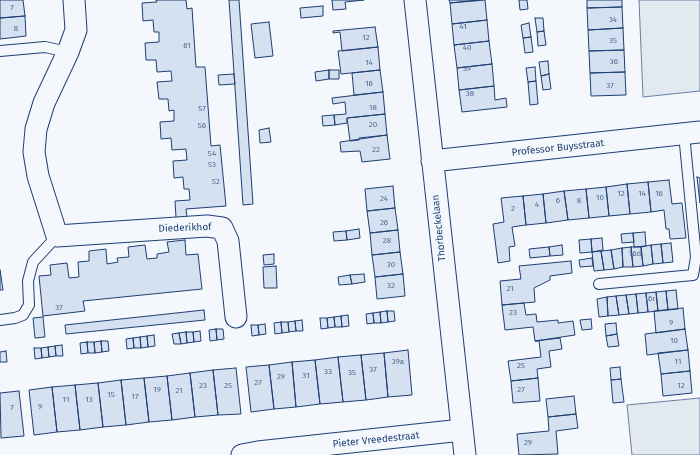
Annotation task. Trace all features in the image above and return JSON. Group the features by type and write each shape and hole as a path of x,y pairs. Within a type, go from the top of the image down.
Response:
{"street":[{"path":"57,236 38,176 34,152 36,129 44,103 68,52 76,30 74,0"},
{"name":"Thorbeckelaan","path":"414,0 465,455"},
{"name":"Professor Buysstraat","path":"432,161 692,133"},
{"name":"Diederikhof","path":"57,236 207,226 222,228 228,241 236,317"},
{"name":"Pieter Vreedestraat","path":"253,454 462,430"}],"lane":[{"path":"0,51 45,47 68,52"},
{"name":"Professor Buysstraat","path":"599,284 693,275 696,257 692,133"},
{"path":"0,320 15,318 23,315 29,305 28,281 33,262 57,236"}],"shaded area":[{"path":"639,0 700,0 700,91 643,97"},
{"path":"700,398 700,455 632,455 627,405"}],"building":[{"path":"0,0 23,0 25,16 0,18"},
{"path":"156,0 186,0 187,9 192,8 196,67 205,67 211,146 220,145 226,206 186,209 187,217 176,218 175,201 190,200 189,189 184,189 183,177 174,178 173,161 187,160 186,149 172,150 171,138 161,139 160,122 174,121 174,110 169,111 168,99 159,99 157,82 172,81 171,71 157,72 156,60 146,60 145,43 159,42 159,32 154,32 153,20 143,21 142,3 157,2"},
{"path":"229,0 239,0 253,204 243,205"},
{"path":"332,0 364,0 345,2 346,9 333,10"},
{"path":"449,0 479,0 450,3"},
{"path":"485,0 487,20 452,24 450,3"},
{"path":"519,0 527,0 528,9 520,10"},
{"path":"587,0 622,0 622,7 587,8"},
{"path":"323,6 323,16 301,18 300,8"},
{"path":"622,7 623,28 588,30 587,8"},
{"path":"25,16 26,36 0,39 0,18"},
{"path":"535,18 543,18 544,31 537,32"},
{"path":"487,20 489,41 454,45 452,24"},
{"path":"269,22 273,56 255,58 251,24"},
{"path":"529,23 531,37 523,38 521,25"},
{"path":"375,27 378,47 342,51 340,32 333,33 333,31"},
{"path":"623,28 624,50 589,51 588,30"},
{"path":"544,31 546,45 538,46 537,32"},
{"path":"531,37 533,52 525,53 523,38"},
{"path":"489,41 492,64 457,68 454,45"},
{"path":"378,47 380,70 341,74 338,51"},
{"path":"624,50 625,72 590,73 589,51"},
{"path":"548,61 549,74 541,76 539,62"},
{"path":"492,64 494,86 459,90 457,68"},
{"path":"535,67 536,81 528,82 526,68"},
{"path":"329,70 339,70 339,79 329,79"},
{"path":"329,70 329,79 316,81 315,72"},
{"path":"380,70 383,92 354,95 352,73"},
{"path":"625,72 626,95 591,96 590,73"},
{"path":"234,74 235,84 219,85 218,75"},
{"path":"549,74 551,89 543,90 541,76"},
{"path":"536,81 538,104 530,105 528,82"},
{"path":"494,86 495,100 506,98 507,107 462,112 459,90"},
{"path":"383,92 385,114 347,118 347,123 335,125 334,115 346,114 345,102 333,104 332,98"},
{"path":"385,114 387,135 359,138 359,140 350,141 347,118"},
{"path":"334,115 335,125 323,126 322,116"},
{"path":"269,128 271,142 260,143 259,130"},
{"path":"387,135 390,159 362,162 360,151 341,152 340,142"},
{"path":"697,177 700,178 700,203"},
{"path":"669,180 672,204 682,203 686,238 670,239 669,229 666,229 664,210 651,212 648,182"},
{"path":"648,182 651,212 630,214 627,184"},
{"path":"627,184 630,214 609,216 606,187"},
{"path":"393,186 395,208 367,211 365,189"},
{"path":"606,187 609,216 589,218 586,189"},
{"path":"586,189 589,218 568,220 564,191"},
{"path":"564,191 568,220 546,223 543,194"},
{"path":"543,194 546,223 526,225 523,196"},
{"path":"523,196 526,225 512,227 515,246 509,247 510,261 498,263 493,224 504,222 501,198"},
{"path":"395,208 398,230 370,233 367,211"},
{"path":"359,229 360,238 347,240 346,231"},
{"path":"398,230 400,252 372,255 370,233"},
{"path":"346,231 347,240 334,241 333,232"},
{"path":"645,232 646,246 634,247 633,233"},
{"path":"633,233 634,242 622,243 621,234"},
{"path":"602,238 603,250 592,252 591,239"},
{"path":"591,239 592,252 580,253 579,240"},
{"path":"185,240 186,255 198,254 202,289 83,301 85,311 43,316 39,276 51,275 50,265 67,263 69,278 79,277 78,262 89,261 89,251 106,249 107,264 118,262 117,258 129,257 128,247 145,245 147,259 157,258 157,254 169,252 167,242"},
{"path":"671,243 673,262 663,263 661,244"},
{"path":"661,244 663,263 653,264 651,245"},
{"path":"562,245 563,255 550,256 549,247"},
{"path":"651,245 653,264 643,266 641,247"},
{"path":"549,247 550,256 530,258 529,249"},
{"path":"631,247 633,267 623,267 622,248"},
{"path":"631,247 641,247 643,266 633,267"},
{"path":"622,248 623,267 614,269 611,250"},
{"path":"611,250 614,269 604,270 601,251"},
{"path":"601,251 604,270 594,271 592,252"},
{"path":"400,252 403,274 375,277 372,255"},
{"path":"274,254 274,264 264,265 263,255"},
{"path":"592,258 593,266 580,267 579,260"},
{"path":"571,261 572,273 550,276 550,280 534,288 535,302 502,305 500,281 521,279 519,266"},
{"path":"276,266 277,288 264,288 263,267"},
{"path":"0,270 3,290 0,290"},
{"path":"364,274 365,282 352,284 350,275"},
{"path":"403,274 405,296 377,299 375,277"},
{"path":"350,275 352,284 339,285 338,277"},
{"path":"676,290 678,309 668,310 666,291"},
{"path":"666,291 668,310 658,311 656,292"},
{"path":"656,292 658,311 648,312 646,293"},
{"path":"646,293 648,312 638,313 636,294"},
{"path":"636,294 638,313 629,314 626,295"},
{"path":"626,295 629,314 619,315 616,296"},
{"path":"616,296 619,315 608,316 607,297"},
{"path":"607,297 608,316 599,317 597,299"},
{"path":"524,303 526,315 536,314 537,322 558,320 558,323 573,321 575,335 535,341 533,327 505,330 502,305"},
{"path":"683,308 685,329 656,333 654,311"},
{"path":"204,310 205,320 66,334 65,325"},
{"path":"387,311 394,311 395,321 388,322"},
{"path":"387,311 388,322 381,323 380,312"},
{"path":"380,312 381,323 374,323 373,313"},
{"path":"373,313 374,323 367,324 366,314"},
{"path":"348,315 349,326 342,327 341,316"},
{"path":"341,316 342,327 335,327 334,317"},
{"path":"43,317 45,337 35,338 33,318"},
{"path":"334,317 335,327 328,328 327,318"},
{"path":"320,318 327,318 328,328 321,329"},
{"path":"591,319 592,329 582,330 580,320"},
{"path":"302,320 303,331 296,331 295,321"},
{"path":"295,321 296,331 289,332 288,322"},
{"path":"281,322 282,333 275,334 274,323"},
{"path":"281,322 288,322 289,332 282,333"},
{"path":"616,323 617,334 606,336 605,324"},
{"path":"265,324 266,334 259,335 258,325"},
{"path":"251,325 258,325 259,335 252,336"},
{"path":"216,329 223,329 224,339 217,340"},
{"path":"216,329 217,340 210,341 209,330"},
{"path":"685,329 688,350 647,355 645,334"},
{"path":"200,331 201,341 194,342 193,332"},
{"path":"186,332 187,343 181,344 179,333"},
{"path":"186,332 193,332 194,342 187,343"},
{"path":"179,333 181,344 174,344 172,334"},
{"path":"617,334 619,346 608,347 606,336"},
{"path":"154,335 155,346 148,347 147,336"},
{"path":"147,336 148,347 141,348 140,337"},
{"path":"140,337 141,348 134,348 133,338"},
{"path":"133,338 134,348 127,349 126,339"},
{"path":"560,338 562,349 549,351 551,367 537,369 538,378 511,381 508,361 541,357 539,341 535,341"},
{"path":"101,341 102,352 95,353 94,342"},
{"path":"101,341 108,341 109,351 102,352"},
{"path":"87,342 88,353 81,354 80,343"},
{"path":"87,342 94,342 95,353 88,353"},
{"path":"62,345 63,356 56,356 55,346"},
{"path":"55,346 56,356 49,357 48,347"},
{"path":"48,347 49,357 42,358 41,348"},
{"path":"34,348 41,348 42,358 35,359"},
{"path":"408,350 412,395 388,397 384,353"},
{"path":"688,350 690,371 661,374 658,353"},
{"path":"6,351 7,362 0,362 0,352"},
{"path":"384,353 388,397 366,400 361,355"},
{"path":"361,355 366,400 343,402 338,357"},
{"path":"338,357 343,402 320,404 315,360"},
{"path":"315,360 320,404 296,407 292,362"},
{"path":"292,362 296,407 274,409 269,365"},
{"path":"269,365 274,409 251,412 246,367"},
{"path":"620,367 621,379 611,380 610,368"},
{"path":"236,368 241,414 218,415 213,370"},
{"path":"213,370 218,415 195,417 190,373"},
{"path":"690,371 692,393 663,396 661,374"},
{"path":"190,373 195,417 172,420 167,376"},
{"path":"167,376 172,420 149,422 144,378"},
{"path":"144,378 149,422 126,425 121,380"},
{"path":"538,378 540,401 513,403 511,381"},
{"path":"621,379 624,402 613,403 611,380"},
{"path":"121,380 126,425 103,427 98,383"},
{"path":"98,383 103,427 80,430 75,385"},
{"path":"75,385 80,430 57,432 52,387"},
{"path":"52,387 57,432 34,435 29,390"},
{"path":"19,391 24,436 1,438 0,393"},
{"path":"574,396 576,414 548,417 546,399"},
{"path":"576,414 578,428 556,431 558,454 519,455 517,434 549,431 548,417"}]}
